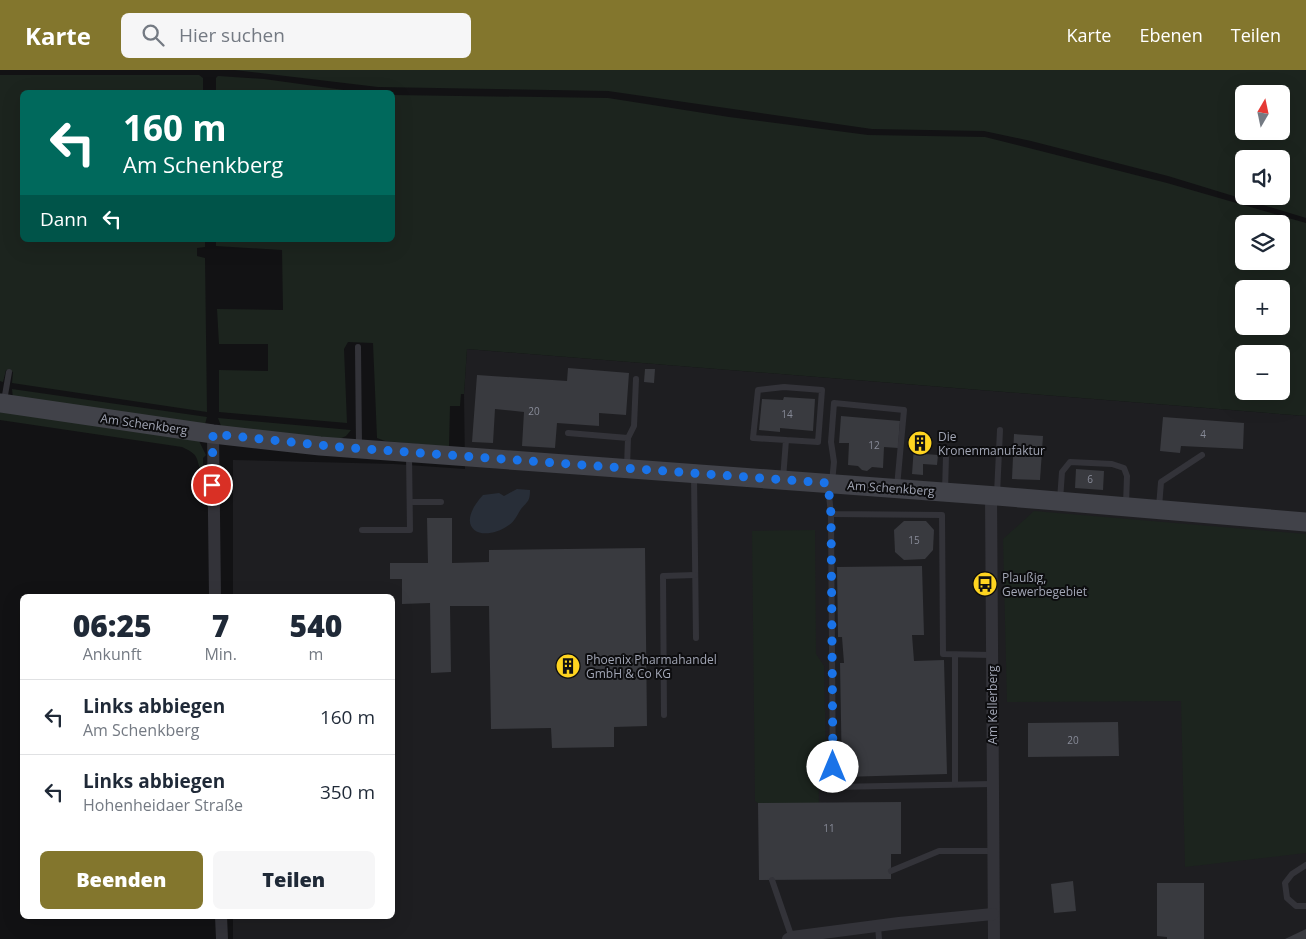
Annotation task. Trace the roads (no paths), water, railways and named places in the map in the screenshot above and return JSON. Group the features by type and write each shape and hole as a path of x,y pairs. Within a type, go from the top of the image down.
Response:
{"main road":[{"name":"Am Schenkberg","path":"2,403 213,434 359,449 994,495 1306,522"}],"street":[{"path":"213,434 215,594"},
{"name":"Am Kellerberg","path":"994,495 992,655 994,939"},
{"path":"791,938 878,926 993,914"},
{"path":"221,919 222,939"}],"lane":[{"path":"358,348 359,449"},
{"path":"2,403 9,372"},
{"path":"627,469 628,438 634,426 636,379"},
{"path":"784,387 822,390 818,442 786,440 753,438 758,390 784,387"},
{"path":"897,488 904,410 834,403 831,442 834,462 830,483 833,787 992,784"},
{"path":"994,495 1000,430"},
{"path":"568,433 628,438"},
{"path":"783,480 786,440"},
{"path":"362,530 410,530 409,452"},
{"path":"1158,508 1161,482 1202,455"},
{"path":"945,492 946,456"},
{"path":"1060,501 1062,472 1070,462 1112,464 1124,468 1127,476 1126,506"},
{"path":"694,473 696,638"},
{"path":"410,502 441,502"},
{"path":"831,514 942,515 943,654 992,655"},
{"path":"664,715 663,576 696,575"},
{"path":"955,655 955,784"},
{"path":"891,871 939,851 993,851"},
{"path":"1306,865 1284,882 1287,898 1296,906 1306,906"},
{"path":"772,880 791,938"},
{"path":"878,926 879,939"}],"place":[{"name":"Die Kronenmanufaktur","path":"920,443"},
{"name":"Plaußig, Gewerbegebiet","path":"985,584"},
{"name":"Phoenix Pharmahandel GmbH & Co KG","path":"568,666"}]}
